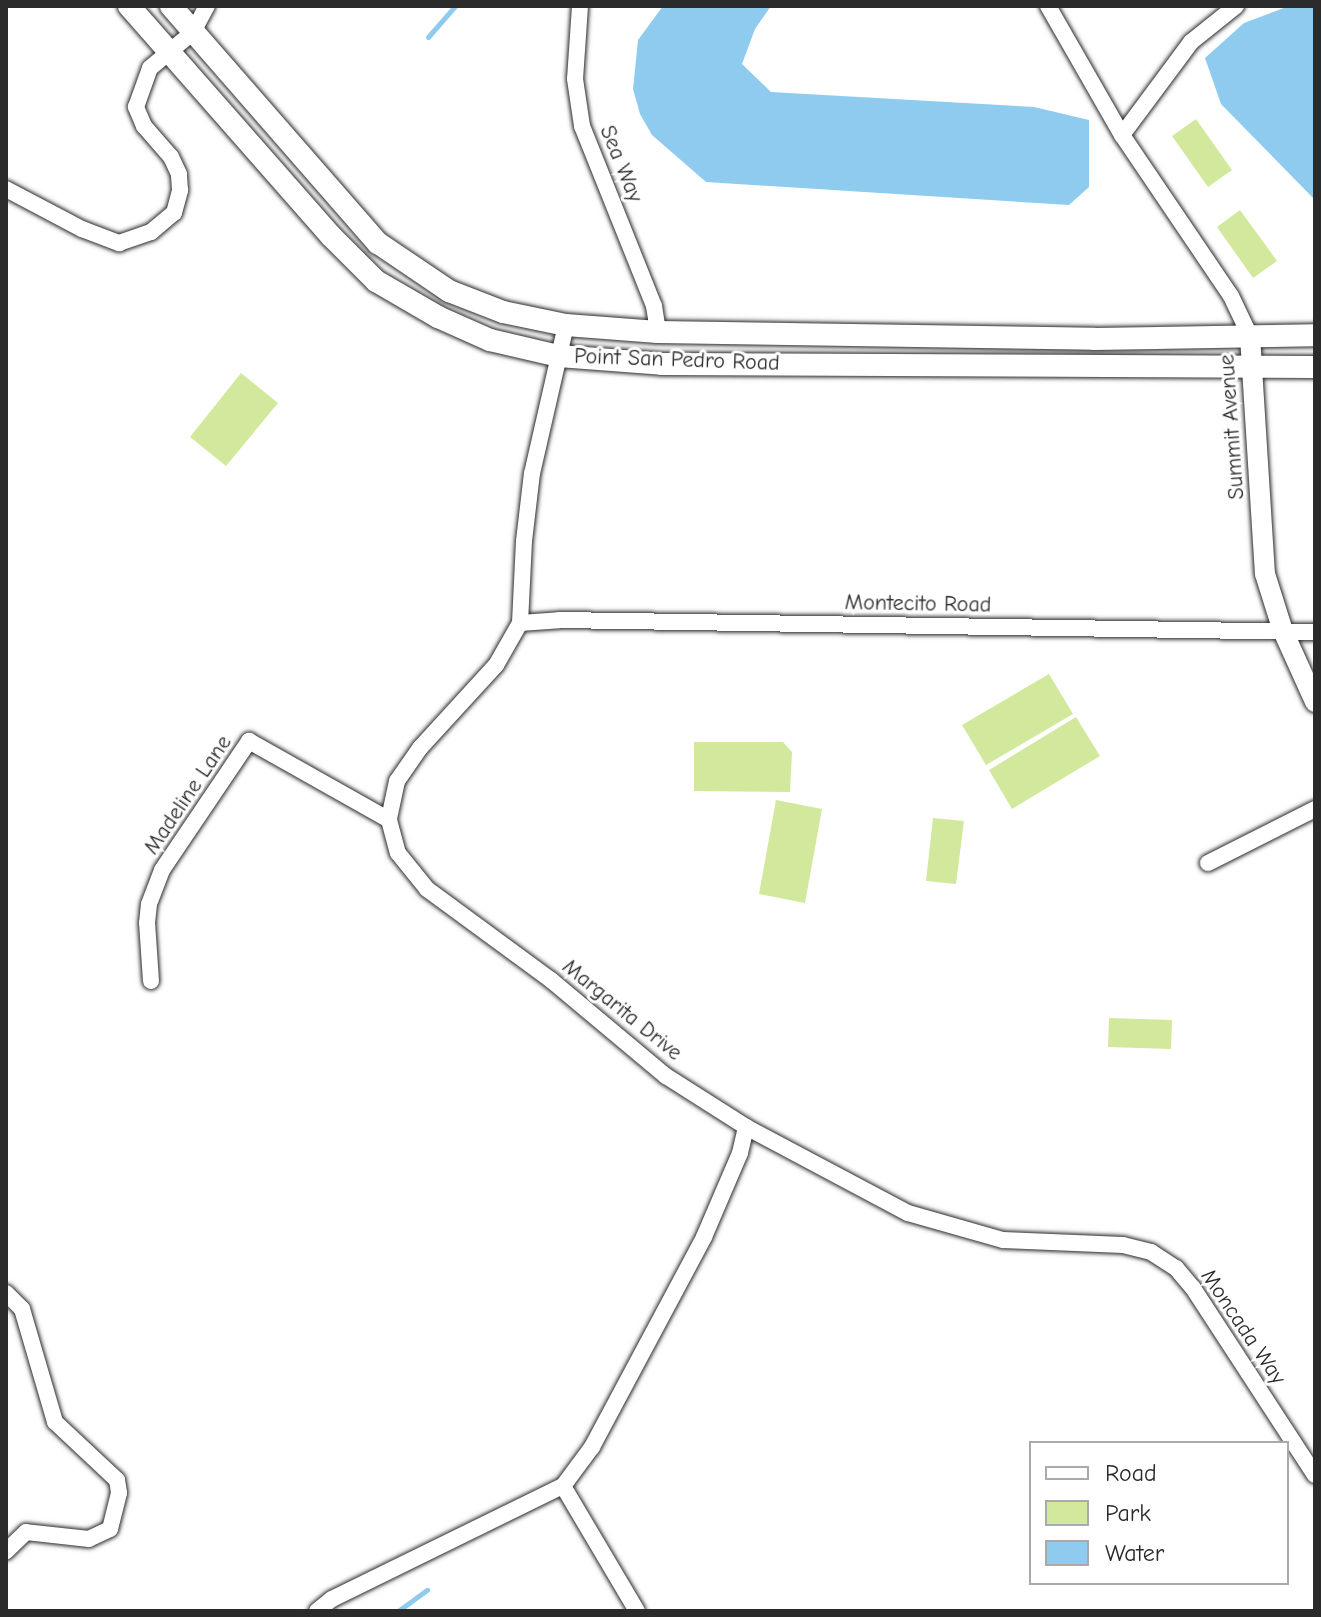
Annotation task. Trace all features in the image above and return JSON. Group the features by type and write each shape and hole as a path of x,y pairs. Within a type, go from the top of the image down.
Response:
{"main road":[{"name":"Point San Pedro Road","path":"129,6 331,236 376,281 438,317 490,340 559,356 662,364 1315,367"},
{"name":"Point San Pedro Road","path":"171,6 378,243 449,291 503,312 566,325 658,332 1094,339 1315,335"}],"street":[{"path":"6,189 82,229 119,243 151,232 174,213 180,190 179,174 171,157 144,126 136,107 150,68 193,32 207,6"},
{"name":"Sea Way","path":"580,6 575,79 582,126 654,306 658,332"},
{"name":"Summit Avenue","path":"1048,6 1122,135 1231,296 1250,336 1265,574 1283,631 1315,702"},
{"path":"1122,135 1191,42 1236,6"},
{"path":"389,820 397,781 420,748 496,665 520,623 524,541 532,473 566,325"},
{"name":"Montecito Road","path":"520,623 559,620 1315,632"},
{"name":"Madeline Lane","path":"151,981 147,923 149,904 162,870 249,741 389,820"},
{"path":"1208,863 1315,809"},
{"name":"Margarita Drive","path":"389,820 398,853 427,889 551,980 666,1076 746,1127"},
{"path":"317,1611 332,1599 563,1486 592,1447 704,1237 740,1153 746,1127"},
{"name":"Moncada Way","path":"746,1127 916,1215 1003,1240 1123,1245 1151,1252 1176,1268 1193,1288 1315,1475"},
{"path":"6,1293 22,1309 55,1422 117,1480 119,1493 110,1529 89,1539 26,1532 6,1551"},
{"path":"563,1486 637,1611"}],"green space":[{"path":"1196,119 1232,170 1208,187 1172,136"},
{"path":"1240,210 1277,261 1253,278 1217,227"},
{"path":"241,373 278,403 226,466 190,437"},
{"path":"1049,674 1073,714 986,765 962,725"},
{"path":"1076,717 1100,756 1012,809 989,770"},
{"path":"694,742 783,742 792,752 790,792 694,791"},
{"path":"776,800 822,809 805,903 759,894"},
{"path":"933,818 964,821 956,884 926,881"},
{"path":"1109,1018 1172,1020 1171,1049 1108,1047"}],"water":[{"path":"663,6 771,6 755,29 742,64 771,92 1034,107 1089,120 1089,187 1069,205 706,182 652,135 640,114 633,89 638,40"},
{"path":"1289,6 1315,6 1315,200 1221,104 1205,58 1244,23"}],"waterway":[{"path":"428,37 455,6"},
{"path":"398,1611 427,1590"}]}
